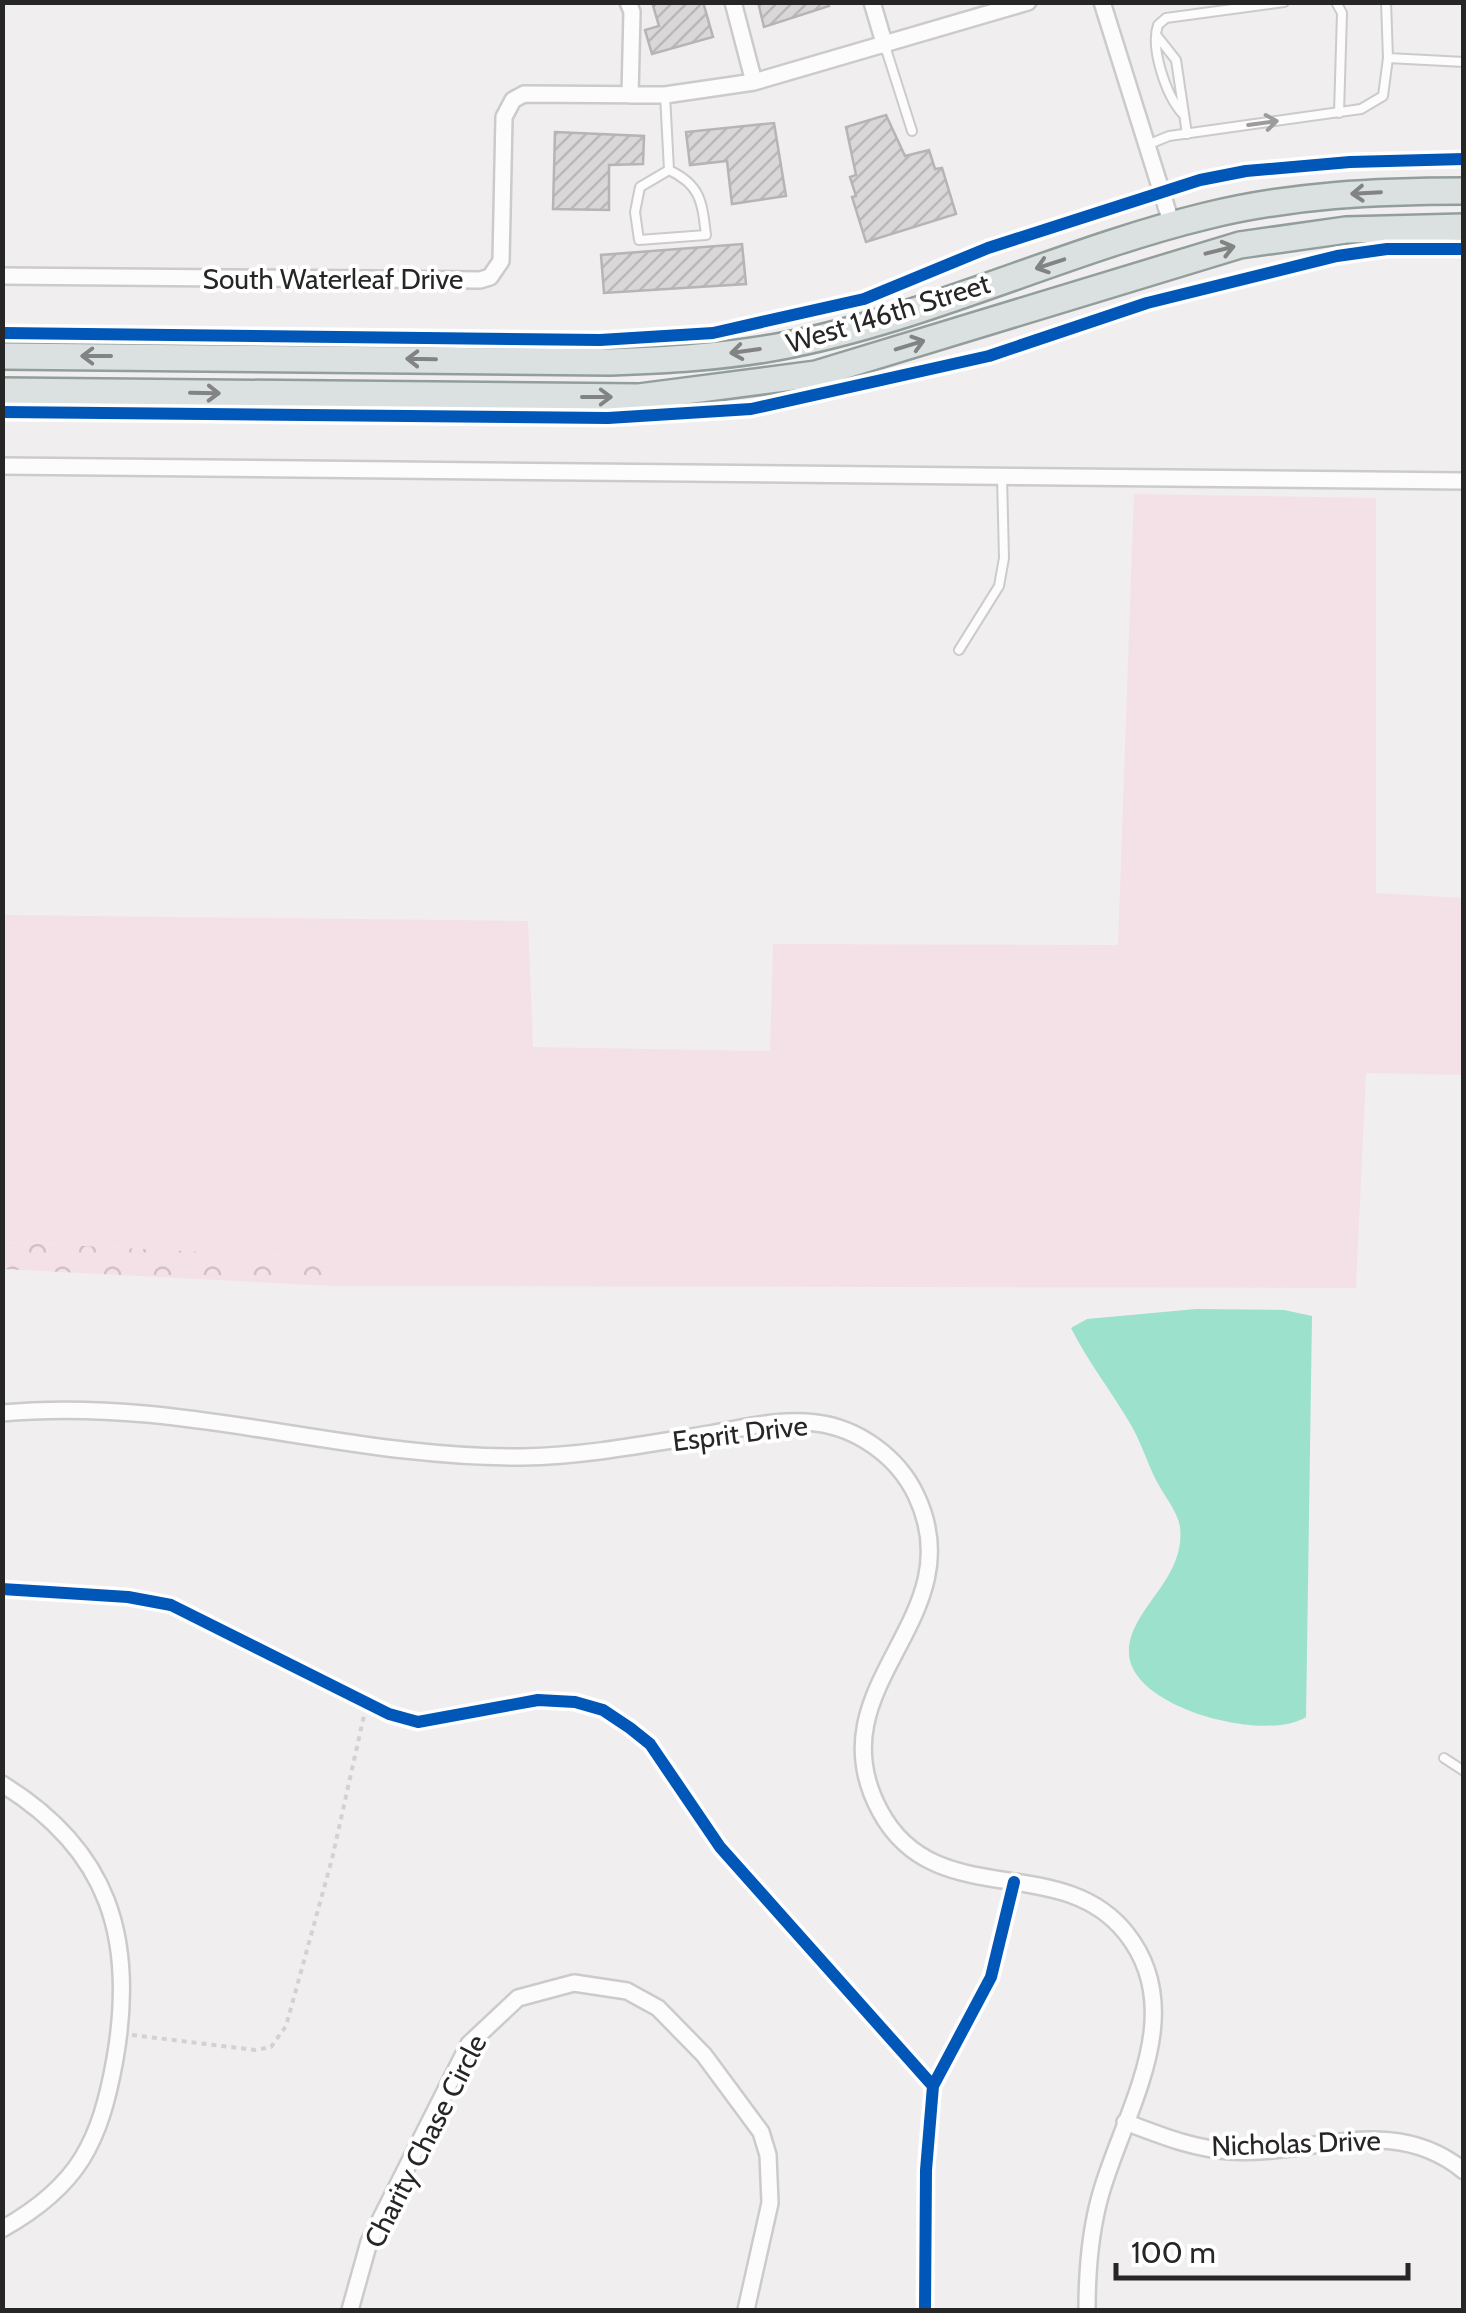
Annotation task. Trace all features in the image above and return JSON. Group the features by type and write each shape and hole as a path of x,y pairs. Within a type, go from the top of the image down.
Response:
{"main road":[{"name":"West 146th Street","path":"2,356 610,362 690,359 778,347 858,326 1172,225 1304,198 1464,191"},
{"name":"West 146th Street","path":"2,391 639,397 731,388 816,374 1240,245 1346,230 1464,227"}],"street":[{"path":"628,2 632,12 630,95"},
{"path":"733,2 754,82"},
{"path":"872,2 885,46"},
{"name":"South Waterleaf Drive","path":"2,276 480,280 497,270 503,250 503,128 506,109 513,100 540,92 665,94 754,82 1028,2"},
{"path":"1102,2 1172,225"},
{"path":"2,466 1464,481"},
{"name":"Esprit Drive","path":"2,1413 179,1414 375,1446 525,1457 615,1449 792,1421 823,1424 882,1452 916,1494 926,1519 931,1560 924,1596 868,1706 862,1757 880,1812 899,1837 940,1868 1068,1892 1108,1914 1124,1930 1145,1964 1155,2004 1154,2038 1092,2230 1087,2310"},
{"path":"2,1784 55,1821 99,1880 118,1930 122,1958 119,2033 105,2112 92,2146 59,2189 2,2229"},
{"name":"Charity Chase Circle","path":"350,2310 369,2242 468,2044 518,1998 574,1983 627,1991 658,2008 716,2070 760,2132 771,2178 770,2203 746,2310"},
{"name":"Nicholas Drive","path":"1125,2122 1180,2142 1232,2151 1386,2138 1436,2153 1464,2172"}],"lane":[{"path":"1155,34 1166,18 1284,2"},
{"path":"1336,2 1342,13 1339,112"},
{"path":"1147,145 1187,134 1362,109 1383,96 1388,58 1386,2"},
{"path":"1155,34 1176,60 1187,134"},
{"path":"1155,34 1175,105 1182,113"},
{"path":"885,46 912,132"},
{"path":"1388,58 1464,62"},
{"path":"665,94 669,170"},
{"path":"669,170 694,184 701,195 706,235 639,240 635,212 640,187 669,170"},
{"path":"959,650 998,586 1004,558 1002,477"},
{"path":"1444,1758 1464,1771"}],"path":[{"path":"119,2033 255,2050 274,2043 286,2026 373,1705 350,1694"}],"green space":[{"path":"1134,494 1376,498 1376,893 1463,898 1463,1075 1366,1073 1356,1288 334,1286 326,1258 3,1242 2,915 528,921 533,1047 770,1051 773,944 1118,945"},
{"path":"2,1242 326,1258 334,1286 3,1269"}],"shaded area":[{"path":"1196,1309 1284,1310 1312,1316 1306,1717 1287,1724 1232,1723 1174,1704 1150,1689 1134,1671 1129,1651 1138,1621 1175,1563 1180,1527 1135,1432 1071,1328 1087,1319"}],"building":[{"path":"652,2 703,2 713,37 652,54 645,30 659,26"},
{"path":"758,2 828,2 829,6 764,27"},
{"path":"886,115 905,156 929,150 935,169 942,168 956,214 866,242 852,197 856,196 850,177 856,175 846,127"},
{"path":"774,123 786,196 732,204 727,161 690,165 686,132"},
{"path":"555,132 644,136 643,164 609,165 609,210 553,209"},
{"path":"742,244 746,284 604,293 601,255"}],"cycle path":[{"path":"2,333 600,340 713,333 864,299 988,248 1200,180 1246,171 1350,162 1464,159"},
{"path":"2,412 608,418 751,409 989,356 1147,303 1337,256 1387,249 1464,249"},
{"path":"2,1589 128,1597 171,1605 389,1714 418,1722 538,1700 575,1702 603,1710 650,1744 720,1847 933,2086"},
{"path":"925,2310 926,2170 933,2086 991,1977 1014,1882"}]}
